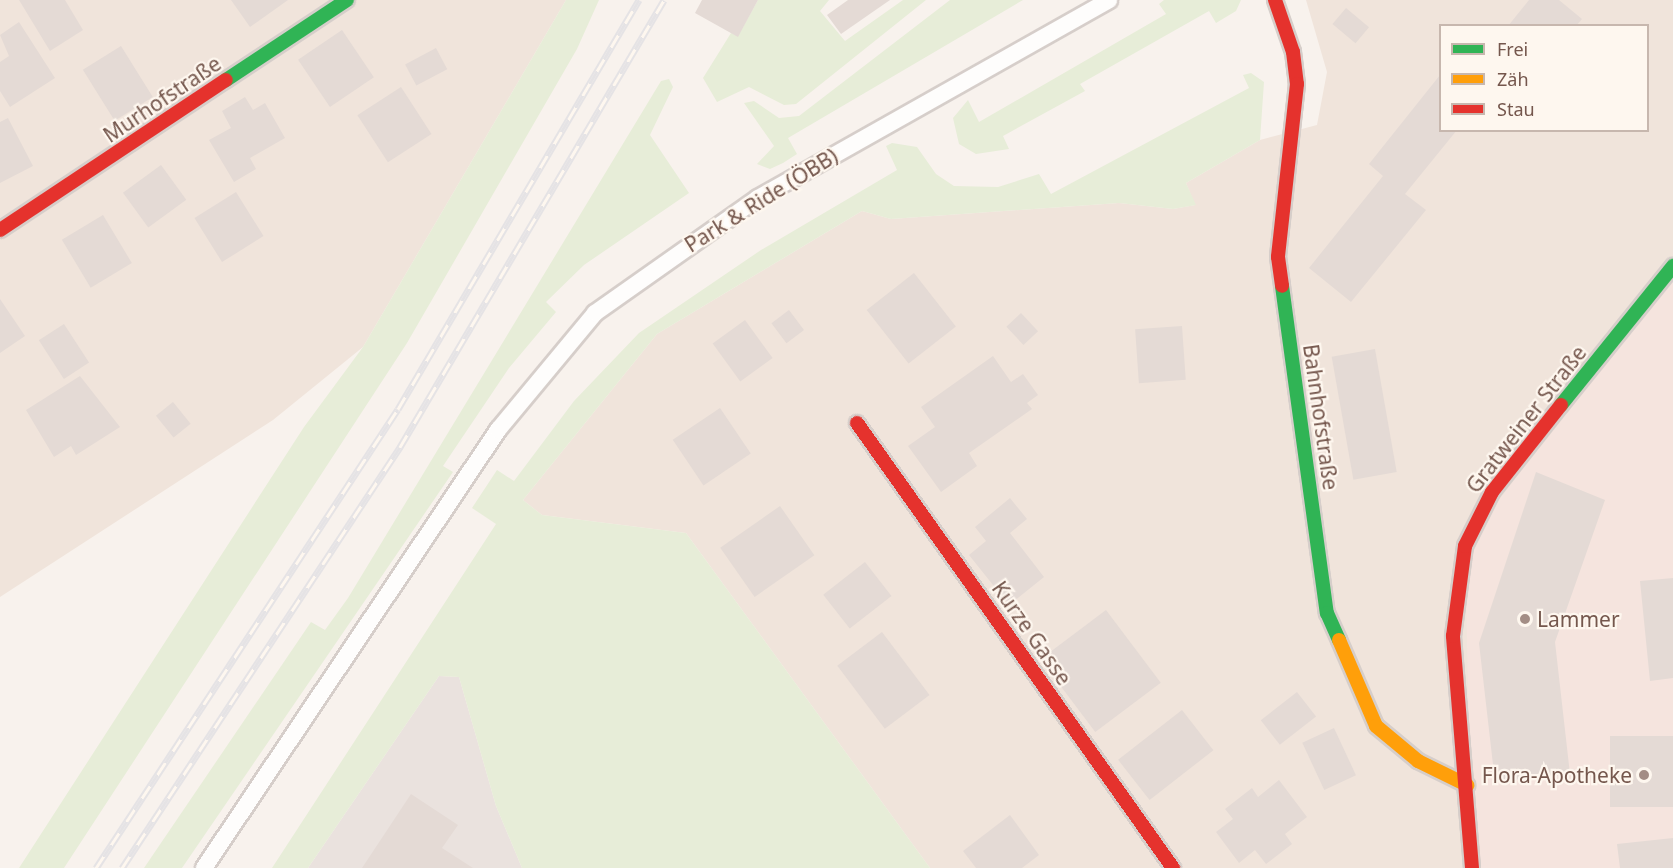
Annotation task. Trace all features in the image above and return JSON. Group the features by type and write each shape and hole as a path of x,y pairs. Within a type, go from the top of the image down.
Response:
{"street":[{"name":"Murhofstraße","path":"0,230 347,0"},
{"name":"Bahnhofstraße","path":"1275,0 1293,52 1297,84 1278,257 1327,613 1376,726 1418,761 1467,785"},
{"name":"Gratweiner Straße","path":"1472,868 1453,636 1465,546 1492,492 1673,266"},
{"name":"Kurze Gasse","path":"857,423 1173,868"}],"lane":[{"name":"Park & Ride (ÖBB)","path":"204,868 470,471 574,334 657,265 787,181 1109,0"}],"shaded area":[{"path":"0,0 566,0 363,347 273,420 0,597"},
{"path":"1306,0 1673,0 1673,868 930,868 686,533 542,515 523,500 657,334 862,211 891,219 1119,203 1173,209 1195,205 1186,183 1260,140 1317,125 1327,72"},
{"path":"1673,266 1673,868 1472,868 1465,546"},
{"path":"439,676 459,677 496,806 522,868 308,868"}],"green space":[{"path":"566,0 599,0 577,49 407,343 64,868 19,868 304,427 363,347"},
{"path":"758,0 829,0 820,11 845,41 903,0 926,0 796,104 784,105 749,87 717,102 703,78 731,33 738,36"},
{"path":"950,0 1023,0 788,138 797,154 783,163 770,169 757,164 774,146 744,103 754,101 779,118 799,116"},
{"path":"1164,0 1241,0 1236,11 1216,23 1209,11 1080,84 1085,91 1003,136 1009,149 976,154 959,144 953,118 968,100 979,122 1166,14 1159,4"},
{"path":"1251,73 1264,82 1260,140 1186,183 1196,205 1173,209 1119,203 891,219 862,211 657,334 523,500 542,515 686,533 930,868 522,868 496,806 459,677 439,676 308,868 272,868 496,524 472,508 497,470 514,481 574,401 639,333 761,250 897,170 886,146 892,143 917,147 936,174 954,186 998,187 1039,174 1051,194 1249,88 1243,75"},
{"path":"669,79 673,87 650,135 689,193 584,265 546,302 556,312 509,368 443,466 453,472 182,868 144,868 311,622 325,630 348,598 661,81"}],"building":[{"path":"19,0 65,0 83,30 50,51"},
{"path":"231,0 288,0 250,27"},
{"path":"702,0 758,0 738,37 695,13"},
{"path":"848,0 890,0 841,34 827,15"},
{"path":"1529,0 1559,0 1582,19 1578,24 1510,24"},
{"path":"1346,8 1369,27 1355,43 1333,24"},
{"path":"19,22 55,78 10,107 0,91 0,62 9,56 0,35"},
{"path":"342,30 374,77 330,107 298,60"},
{"path":"121,46 153,97 115,121 83,70"},
{"path":"436,48 447,69 416,86 405,64"},
{"path":"1439,76 1439,132 1455,132 1405,194 1426,210 1351,302 1309,268 1383,176 1369,164"},
{"path":"401,87 431,134 388,162 357,115"},
{"path":"245,97 253,110 265,103 285,138 250,158 256,169 234,182 209,140 231,128 222,111"},
{"path":"8,118 33,166 0,183 0,122"},
{"path":"161,165 186,200 148,227 123,193"},
{"path":"236,192 264,236 222,262 194,218"},
{"path":"103,215 132,263 91,288 62,240"},
{"path":"914,273 956,327 909,364 867,310"},
{"path":"0,299 25,336 0,353"},
{"path":"789,310 804,330 786,343 771,323"},
{"path":"1021,313 1038,331 1023,345 1006,327"},
{"path":"745,320 773,358 740,382 713,344"},
{"path":"64,324 89,363 64,379 39,340"},
{"path":"1182,326 1186,380 1139,383 1135,329"},
{"path":"1375,349 1397,472 1353,480 1332,357"},
{"path":"993,356 1011,382 1023,374 1038,395 1027,403 1032,409 969,453 977,466 941,492 908,446 935,427 921,407"},
{"path":"80,376 120,427 76,455 71,446 54,457 26,410"},
{"path":"173,402 191,424 174,438 156,416"},
{"path":"720,408 751,454 704,485 673,440"},
{"name":"Lammer","path":"1536,472 1605,500 1555,642 1570,774 1495,782 1479,643"},
{"path":"1010,498 1027,519 1010,533 1044,577 1009,605 969,555 986,541 975,527"},
{"path":"780,506 814,555 755,597 720,548"},
{"path":"865,562 891,596 850,629 823,595"},
{"path":"1673,578 1673,678 1650,681 1640,581"},
{"path":"1106,610 1161,683 1095,732 1041,659"},
{"path":"882,632 930,695 885,729 837,666"},
{"path":"1297,692 1316,716 1280,745 1261,720"},
{"path":"1182,710 1213,750 1150,800 1118,760"},
{"path":"1334,728 1356,775 1324,790 1302,743"},
{"path":"1610,736 1673,736 1673,807 1610,807"},
{"path":"1279,780 1307,817 1285,834 1292,844 1266,864 1255,850 1239,863 1216,832 1233,819 1225,809 1252,788 1258,797"},
{"path":"411,794 458,825 442,848 473,868 362,868"},
{"path":"1010,815 1039,855 1022,868 976,868 963,851"},
{"path":"1673,838 1673,868 1620,868 1617,844"}],"railway":[{"path":"96,868 398,409 639,0"},
{"path":"122,868 400,447 664,0"}],"traffic: fast":[{"path":"226,80 347,0"},
{"path":"1561,405 1673,266"},
{"path":"1282,286 1327,613 1339,640"}],"traffic: slow":[{"path":"1339,640 1376,726 1418,761 1467,785"}],"traffic: jam":[{"path":"1275,0 1293,52 1297,84 1278,257 1282,286"},
{"path":"0,230 226,80"},
{"path":"1472,868 1453,636 1465,546 1492,492 1561,405"},
{"path":"857,423 1173,868"}],"place":[{"name":"Lammer","path":"1525,619"},
{"name":"Flora-Apotheke","path":"1644,775"}]}
